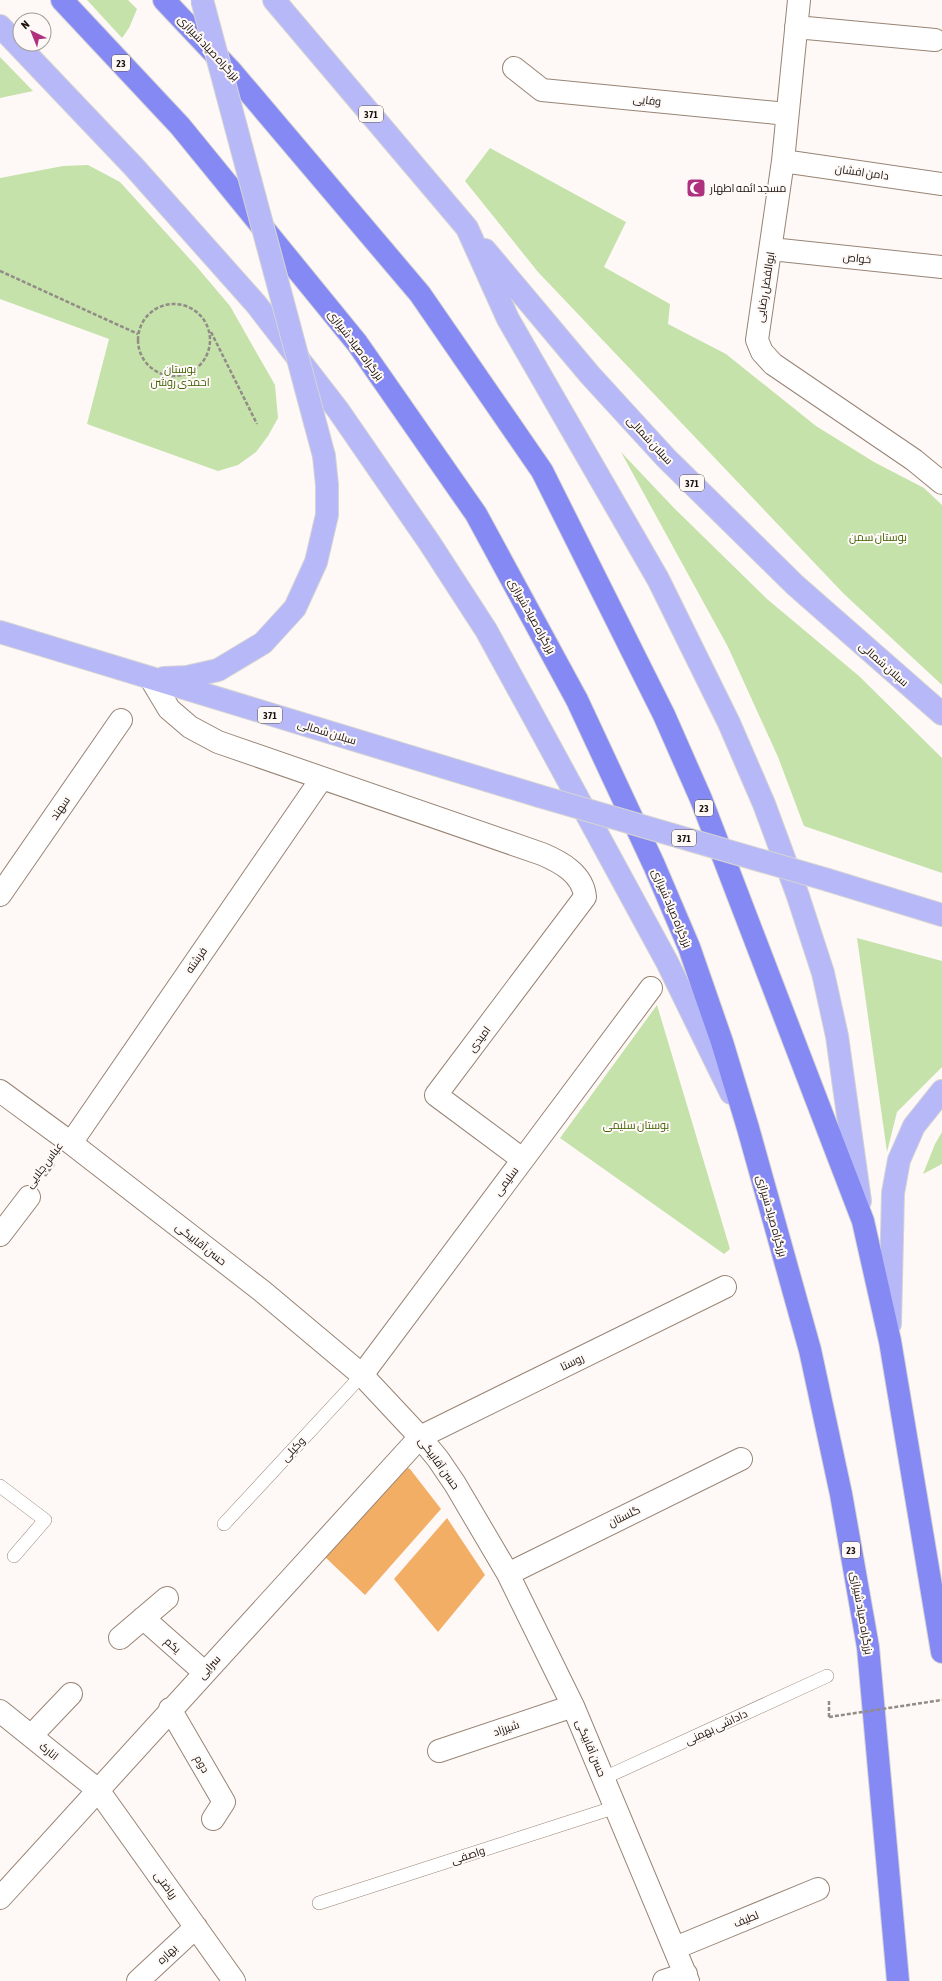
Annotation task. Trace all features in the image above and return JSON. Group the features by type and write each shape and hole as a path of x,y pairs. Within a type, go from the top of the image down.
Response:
{"highway":[{"name":"بزرگراه صیاد شیرازی","path":"62,0 180,126 357,343 476,514 577,700 654,864 689,947 722,1042 748,1128 810,1350 841,1494 868,1647 898,1981"},
{"name":"بزرگراه صیاد شیرازی","path":"164,0 231,71 420,294 542,472 664,715 701,799 862,1221 890,1341 942,1652"}],"main road":[{"path":"151,679 187,677 218,670 263,643 295,608 316,562 326,515 328,485 324,456 202,0"},
{"name":"371","path":"274,0 467,228"},
{"path":"0,26 134,167 256,304 338,410 429,542 486,630 664,954 748,1128"},
{"path":"467,228 508,319 658,579 729,723 764,804 798,896 823,973 837,1036 862,1221"},
{"name":"سبلان شمالی","path":"467,228 590,375 666,458 795,585 942,714"},
{"name":"سبلان شمالی","path":"0,632 539,796 828,880 942,915"},
{"path":"890,1341 893,1193 898,1160 914,1126 942,1091"}],"street":[{"name":"ابوالفضل رضایی","path":"799,0 783,161 757,340 762,352 773,364 914,460 942,484"},
{"path":"796,27 936,40"},
{"name":"وفایی","path":"514,68 542,90 787,114"},
{"name":"دامن افشان","path":"783,161 942,184"},
{"name":"خواص","path":"771,249 942,267"},
{"path":"151,679 169,708 190,727 218,742 322,778"},
{"name":"سهند","path":"0,895 121,720"},
{"name":"امیدی","path":"322,778 559,861 581,881 584,887 584,897 436,1095 522,1159"},
{"name":"فرشته","path":"71,1143 322,778"},
{"name":"سلیمی","path":"362,1375 651,988"},
{"name":"حسن آقابیگی","path":"0,1091 71,1143 262,1291 362,1375 420,1436 455,1484 508,1574 572,1706 604,1778 687,1977"},
{"path":"0,1235 29,1197"},
{"name":"روستا","path":"420,1436 725,1287"},
{"name":"سرایی","path":"0,1898 170,1709 420,1436"},
{"name":"گلستان","path":"508,1574 740,1459"},
{"path":"120,1638 167,1598"},
{"name":"یکم","path":"143,1618 204,1672"},
{"path":"31,1736 71,1694"},
{"name":"شیرزاد","path":"439,1751 572,1706"},
{"name":"دوم","path":"170,1709 224,1802 213,1819"},
{"name":"انارک","path":"0,1711 98,1790"},
{"name":"ریاضتی","path":"98,1790 234,1981"},
{"name":"لطیف","path":"675,1948 818,1889"},
{"name":"بهاره","path":"138,1981 196,1927"},
{"path":"664,1981 687,1977"}],"lane":[{"name":"وکیلی","path":"224,1524 362,1375"},
{"path":"0,1486 45,1520 14,1556"},
{"name":"داداشی بهمنی","path":"604,1778 827,1676"},
{"name":"واصفی","path":"319,1903 616,1807"}],"path":[{"path":"0,271 138,334"},
{"path":"208,326 211,338 207,356 195,370 184,376 172,377 160,374 149,368 142,358 138,347 138,334 142,323 149,314 159,307 170,304 193,308 202,316 208,326 257,424"},
{"name":"عباس جلایی","path":"29,1197 71,1143"},
{"path":"829,1717 942,1700"}],"green space":[{"path":"87,0 128,0 137,9 129,28 122,38"},
{"path":"0,57 33,91 0,98"},
{"name":"بوستان سمن","path":"490,148 626,222 604,267 670,304 668,324 726,354 816,426 874,462 924,488 942,505 942,685 844,594 538,272 465,181"},
{"name":"بوستان احمدی روشن","path":"88,165 120,182 197,267 230,306 275,385 278,418 268,436 256,452 238,465 218,471 87,424 109,339 0,299 0,178 63,166"},
{"path":"621,452 674,508 767,599 859,676 942,758 942,873 804,826 778,757 728,647"},
{"path":"857,938 942,961 942,1067 897,1112 887,1152"},
{"name":"بوستان سلیمی","path":"657,1005 730,1249 724,1254 560,1138"},
{"path":"942,1132 942,1164 923,1174 935,1144"}],"building":[{"path":"404,1466 410,1469 441,1509 365,1595 324,1556"},
{"path":"447,1518 485,1575 438,1632 394,1579"}],"place":[{"name":"مسجد ائمه اطهار","path":"696,188"}]}
